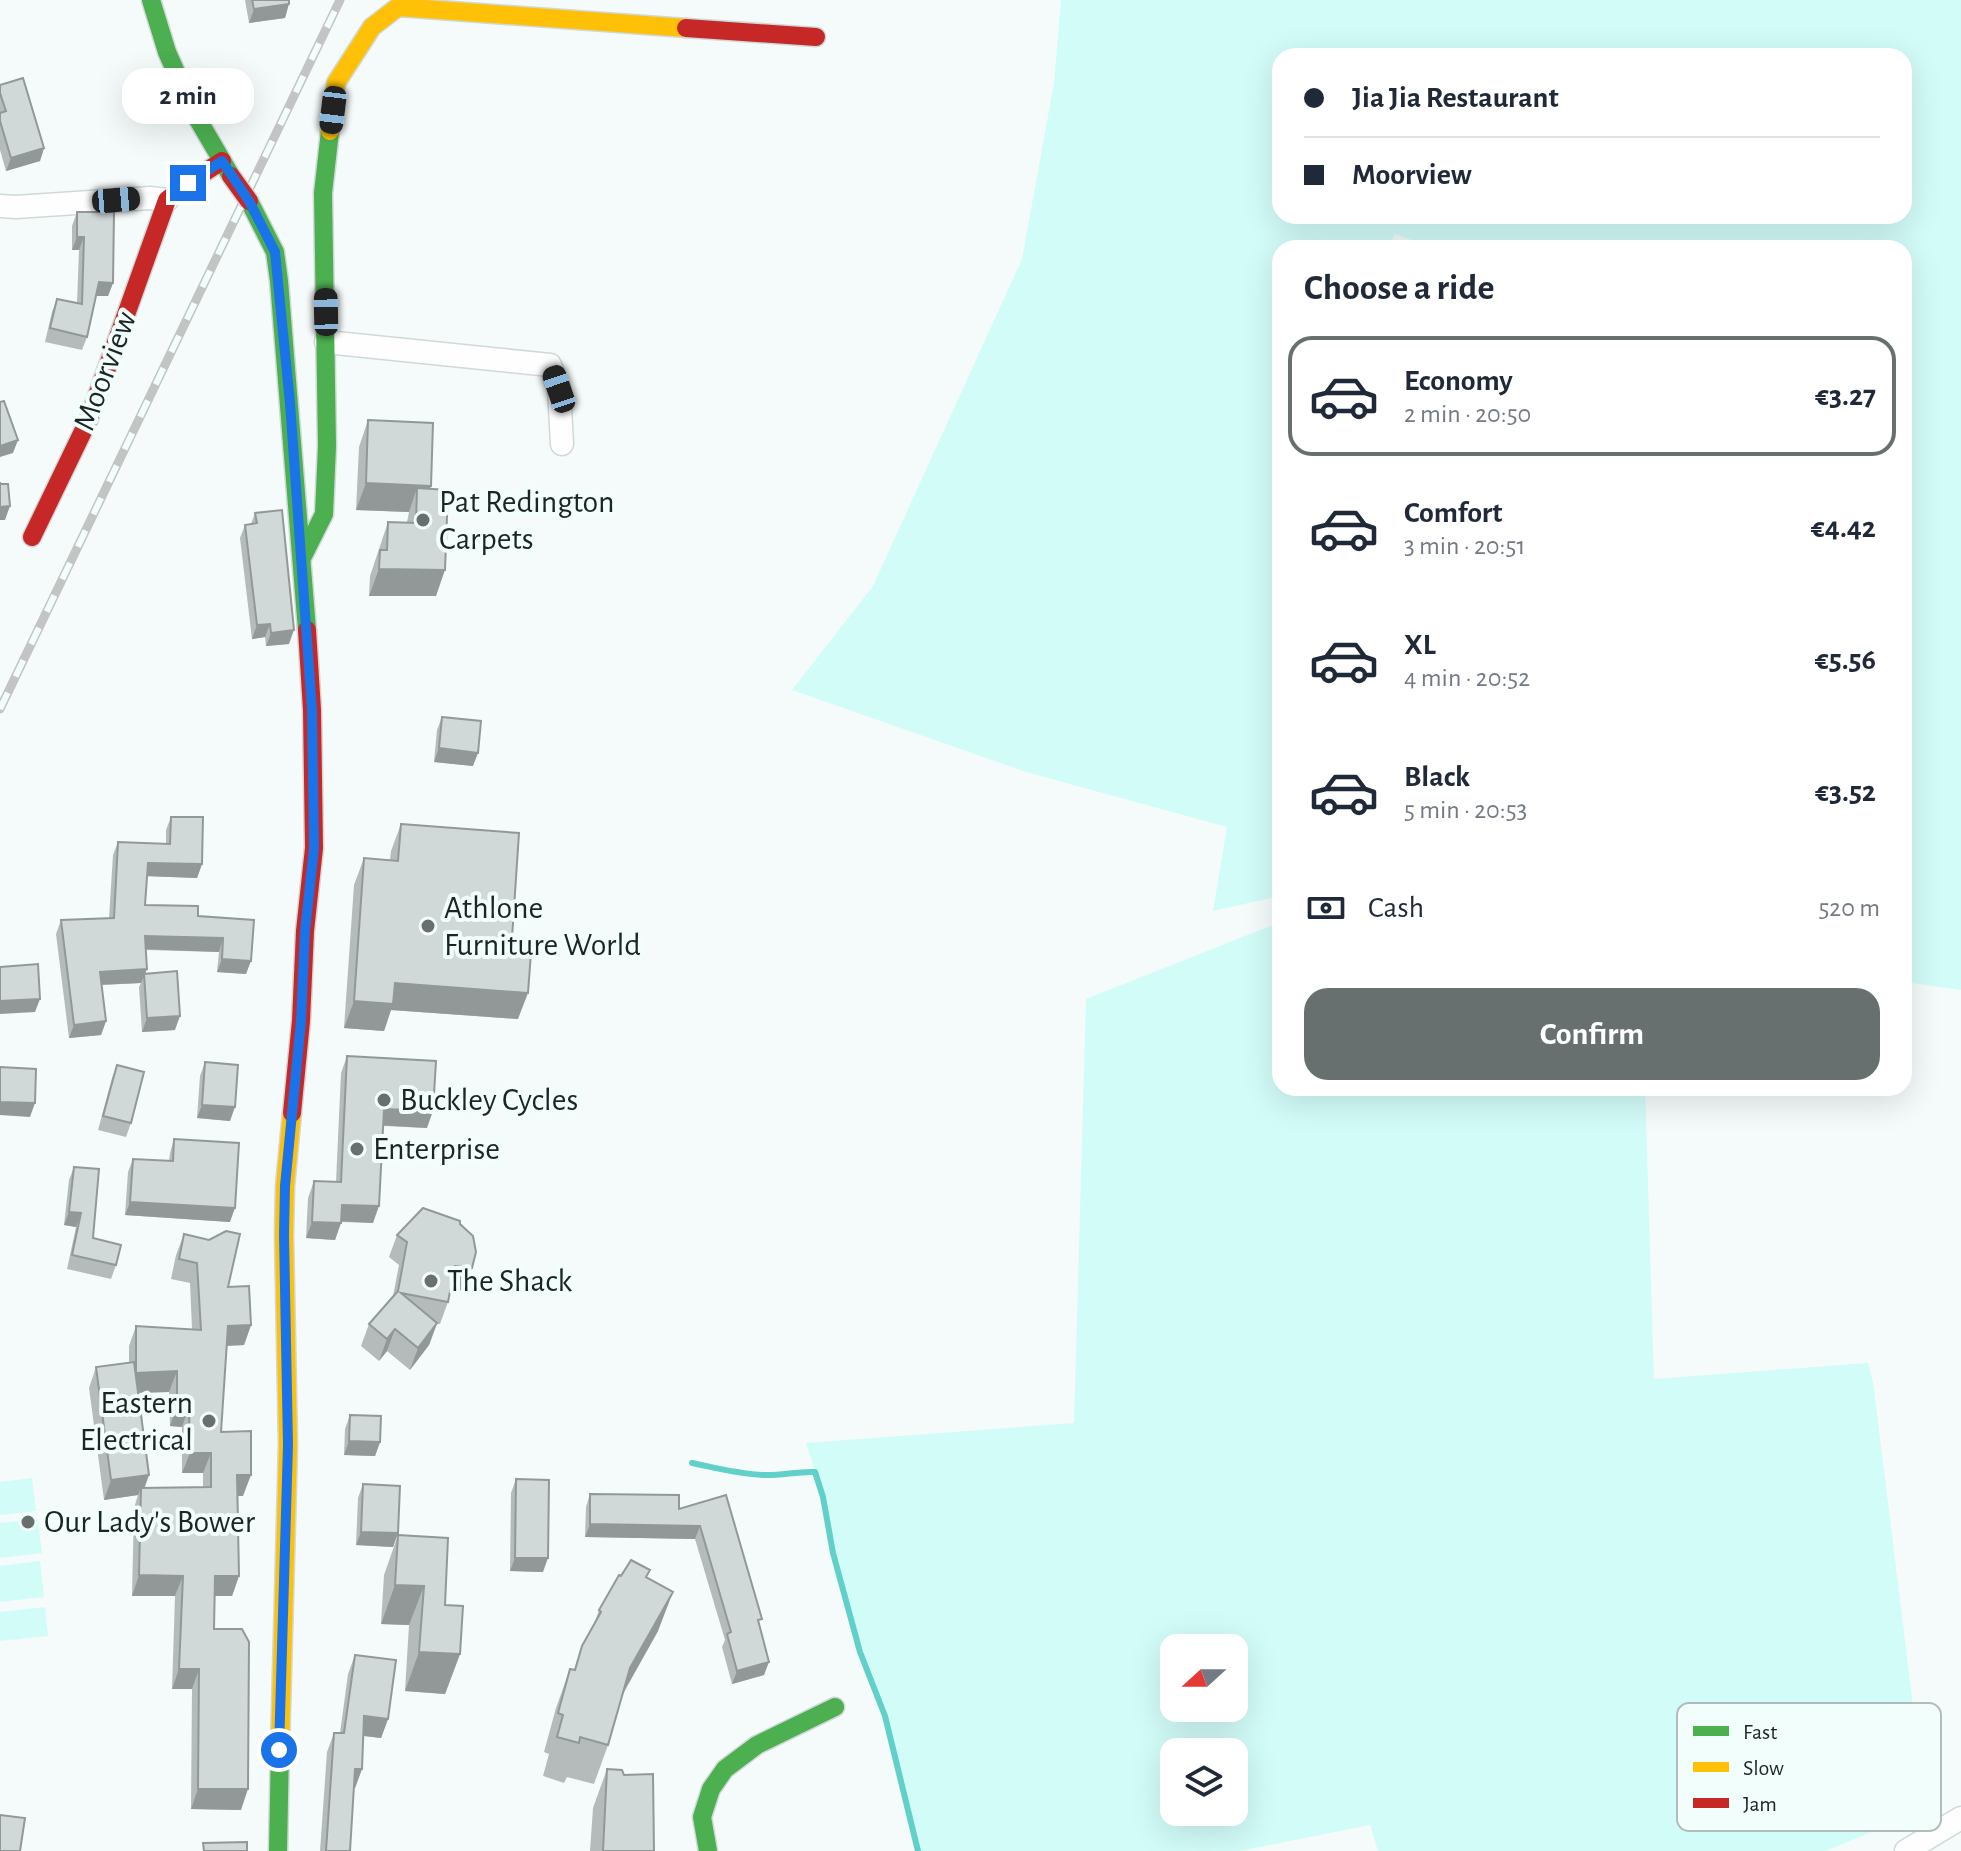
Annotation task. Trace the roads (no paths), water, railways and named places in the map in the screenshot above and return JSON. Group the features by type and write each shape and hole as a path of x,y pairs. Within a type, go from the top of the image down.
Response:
{"main road":[{"path":"151,0 167,52 193,111 249,201 275,252 302,558 312,710 314,848 285,1186 288,1445 278,1851"},
{"path":"302,558 324,514 327,446 323,193 336,83 372,27 398,7 816,37"},
{"path":"167,200 188,183 227,168"},
{"name":"Moorview","path":"32,537 88,421 167,200"},
{"path":"708,1851 702,1817 711,1789 725,1769 757,1745 835,1707"}],"street":[{"path":"0,206 150,198 167,200"},
{"path":"326,342 550,365 559,389 562,444"},
{"path":"1941,1830 1961,1818"},
{"path":"1906,1851 1939,1831"}],"waterway":[{"path":"692,1463 754,1474 815,1472 833,1553 860,1652 885,1716 918,1851"}],"railway":[{"path":"0,709 340,0"}],"place":[{"name":"Pat Redington Carpets","path":"423,520"},
{"name":"Athlone Furniture World","path":"428,926"},
{"name":"Buckley Cycles","path":"384,1100"},
{"name":"Enterprise","path":"357,1149"},
{"name":"The Shack","path":"431,1281"},
{"name":"Eastern Electrical","path":"209,1421"},
{"name":"Our Lady's Bower","path":"28,1522"}]}
